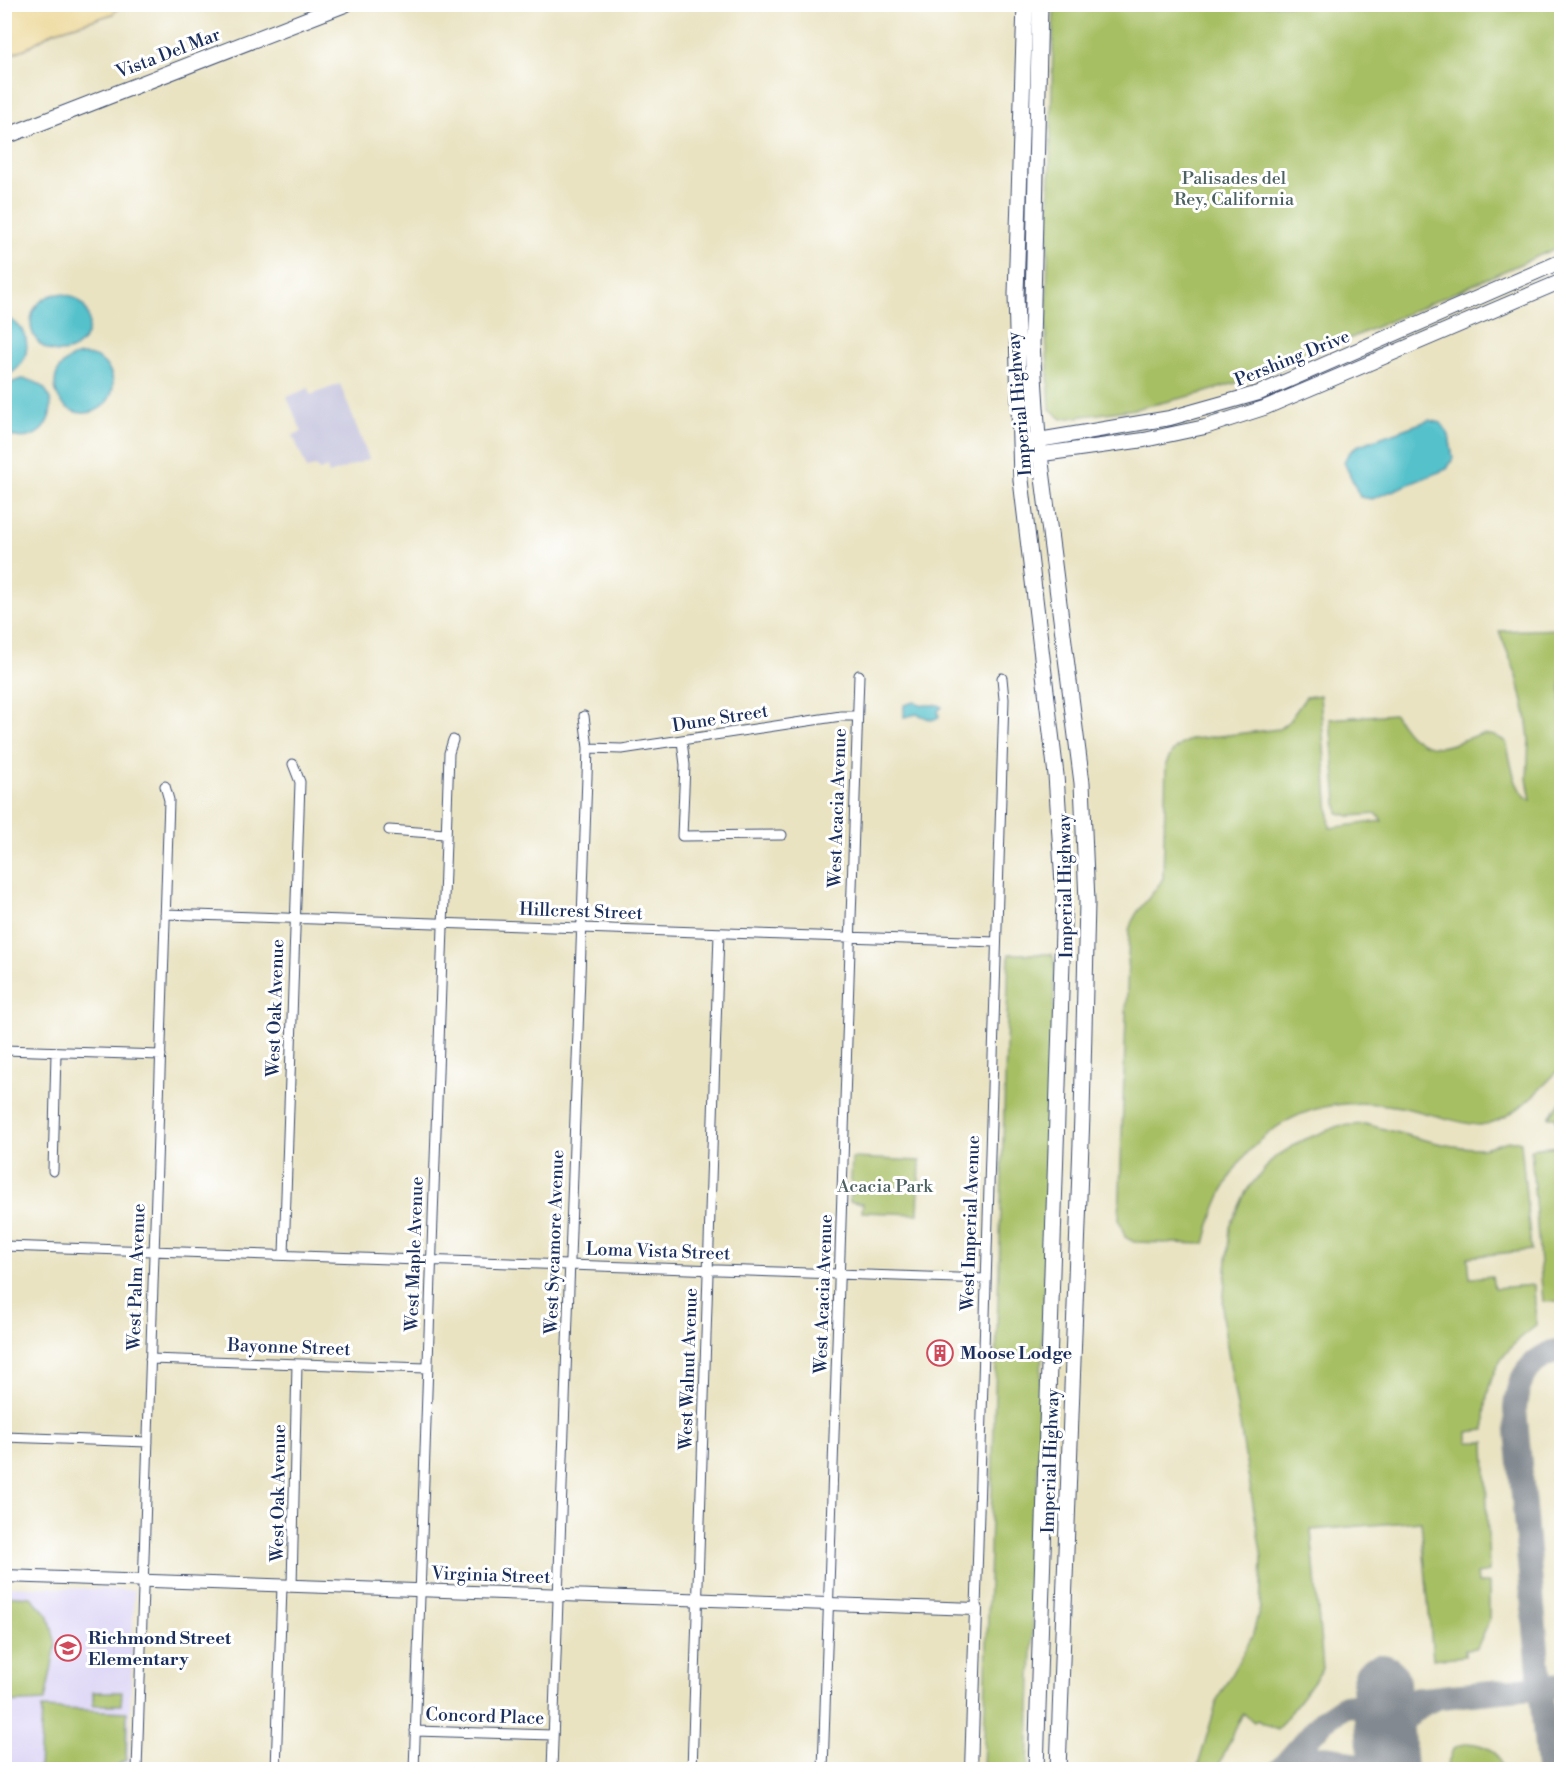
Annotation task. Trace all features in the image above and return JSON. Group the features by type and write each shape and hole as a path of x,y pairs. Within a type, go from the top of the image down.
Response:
{"main road":[{"name":"Vista Del Mar","path":"4,137 346,4"},
{"name":"Imperial Highway","path":"1025,4 1016,286 1021,450 1024,505 1062,830 1064,951 1036,1770"},
{"name":"Imperial Highway","path":"1040,4 1031,315 1039,447 1082,783 1087,902 1058,1770"},
{"name":"Pershing Drive","path":"1021,450 1170,418 1259,393 1562,261"},
{"name":"Pershing Drive","path":"1039,447 1173,434 1264,408 1562,281"},
{"path":"1064,951 1072,951 1080,958 1080,998 1085,1006"}],"street":[{"name":"West Acacia Avenue","path":"823,1770 859,675"},
{"name":"West Imperial Avenue","path":"971,1770 1004,699 1002,678"},
{"name":"West Sycamore Avenue","path":"552,1770 560,1595 588,748 584,716"},
{"name":"Dune Street","path":"588,748 622,749 841,716 857,716"},
{"name":"West Maple Avenue","path":"414,1770 442,923 449,753 453,740"},
{"path":"681,741 685,765 682,836 782,835"},
{"name":"West Oak Avenue","path":"284,1255 300,782 293,764"},
{"name":"West Palm Avenue","path":"137,1770 169,800 165,786"},
{"path":"389,830 446,834"},
{"name":"Hillcrest Street","path":"165,914 996,942"},
{"name":"West Walnut Avenue","path":"692,1770 719,933"},
{"path":"4,1050 160,1055"},
{"path":"53,1171 56,1053"},
{"name":"Loma Vista Street","path":"4,1246 986,1279"},
{"name":"Bayonne Street","path":"150,1359 427,1368"},
{"name":"West Oak Avenue","path":"276,1770 297,1364"},
{"path":"4,1437 148,1442"},
{"name":"Virginia Street","path":"4,1576 976,1609"},
{"name":"Concord Place","path":"415,1731 554,1735"}],"shaded area":[{"path":"340,384 369,459 329,474 327,468 319,471 316,466 307,469 293,435 302,432 287,397 309,388 311,395"},
{"name":"Richmond Street Elementary","path":"5,1586 134,1590 128,1769 5,1769"}],"green space":[{"name":"Palisades del Rey, California","path":"1054,5 1561,5 1561,246 1278,370 1203,393 1135,409 1062,419 1050,409 1046,333"},
{"path":"1561,629 1561,1068 1525,1103 1492,1123 1480,1125 1465,1123 1400,1107 1363,1103 1329,1106 1298,1115 1272,1130 1249,1151 1230,1177 1215,1208 1205,1244 1134,1242 1125,1237 1119,1220 1129,930 1139,909 1163,878 1166,764 1173,751 1179,745 1193,739 1279,729 1289,721 1306,697 1320,695 1330,828 1382,821 1377,814 1350,816 1338,813 1330,719 1394,714 1411,736 1425,744 1438,747 1471,737 1494,736 1506,742 1516,783 1525,796 1531,800 1527,779 1529,739 1526,715 1517,676 1499,631"},
{"path":"1009,954 1052,954 1055,963 1028,1769 983,1770"},
{"path":"1561,1101 1561,1301 1543,1302 1531,1149 1559,1146 1556,1117 1549,1117"},
{"path":"1365,1124 1451,1146 1485,1148 1511,1141 1521,1142 1531,1250 1468,1257 1470,1278 1492,1276 1494,1288 1534,1285 1536,1326 1511,1347 1495,1370 1487,1397 1485,1430 1468,1432 1468,1442 1485,1442 1489,1572 1477,1574 1478,1583 1489,1583 1489,1621 1477,1648 1465,1649 1465,1656 1433,1659 1421,1521 1311,1530 1323,1669 1277,1730 1257,1720 1254,1722 1243,1713 1217,1769 1197,1769 1218,1698 1252,1637 1260,1608 1262,1559 1222,1316 1230,1227 1246,1191 1274,1158 1301,1141 1338,1126"},
{"name":"Acacia Park","path":"852,1158 920,1161 918,1214 862,1212 863,1203 850,1202"},
{"path":"5,1595 31,1597 49,1616 56,1645 45,1701 5,1703"},
{"path":"93,1692 122,1692 121,1705 93,1705"},
{"path":"42,1708 127,1712 126,1760 110,1769 39,1769"},
{"path":"1466,1743 1490,1749 1500,1762 1502,1769 1446,1769 1453,1749"}],"sand":[{"path":"5,4 120,5 113,14 53,32 27,48 5,57"}],"water":[{"path":"54,294 66,294 81,302 89,317 89,329 81,344 66,352 54,352 39,344 31,329 31,317 39,302"},
{"path":"5,318 22,329 27,347 21,364 5,376"},
{"path":"78,355 90,355 105,363 113,378 113,390 105,405 90,413 78,413 63,405 55,390 55,378 63,363"},
{"path":"21,379 37,383 47,392 51,404 49,417 43,428 33,436 20,438 4,432 5,385"},
{"path":"1429,420 1441,423 1449,435 1453,459 1447,469 1372,499 1360,497 1344,462 1348,454 1357,446"},
{"path":"915,702 923,705 939,705 942,707 938,711 939,717 932,720 917,714 904,717 904,705"}],"taxiway":[{"path":"1548,1770 1515,1409 1519,1388 1528,1370 1542,1358 1562,1350"},
{"path":"1441,1697 1562,1685"},
{"path":"1280,1770 1323,1721 1345,1706 1443,1697"},
{"path":"1390,1770 1391,1747 1399,1727 1413,1711 1432,1700"},
{"path":"1283,1770 1302,1760 1322,1757 1343,1760 1362,1770"}],"runway":[{"path":"1381,1683 1388,1770"}],"place":[{"name":"Moose Lodge","path":"940,1353"},
{"name":"Richmond Street Elementary","path":"68,1648"}]}
